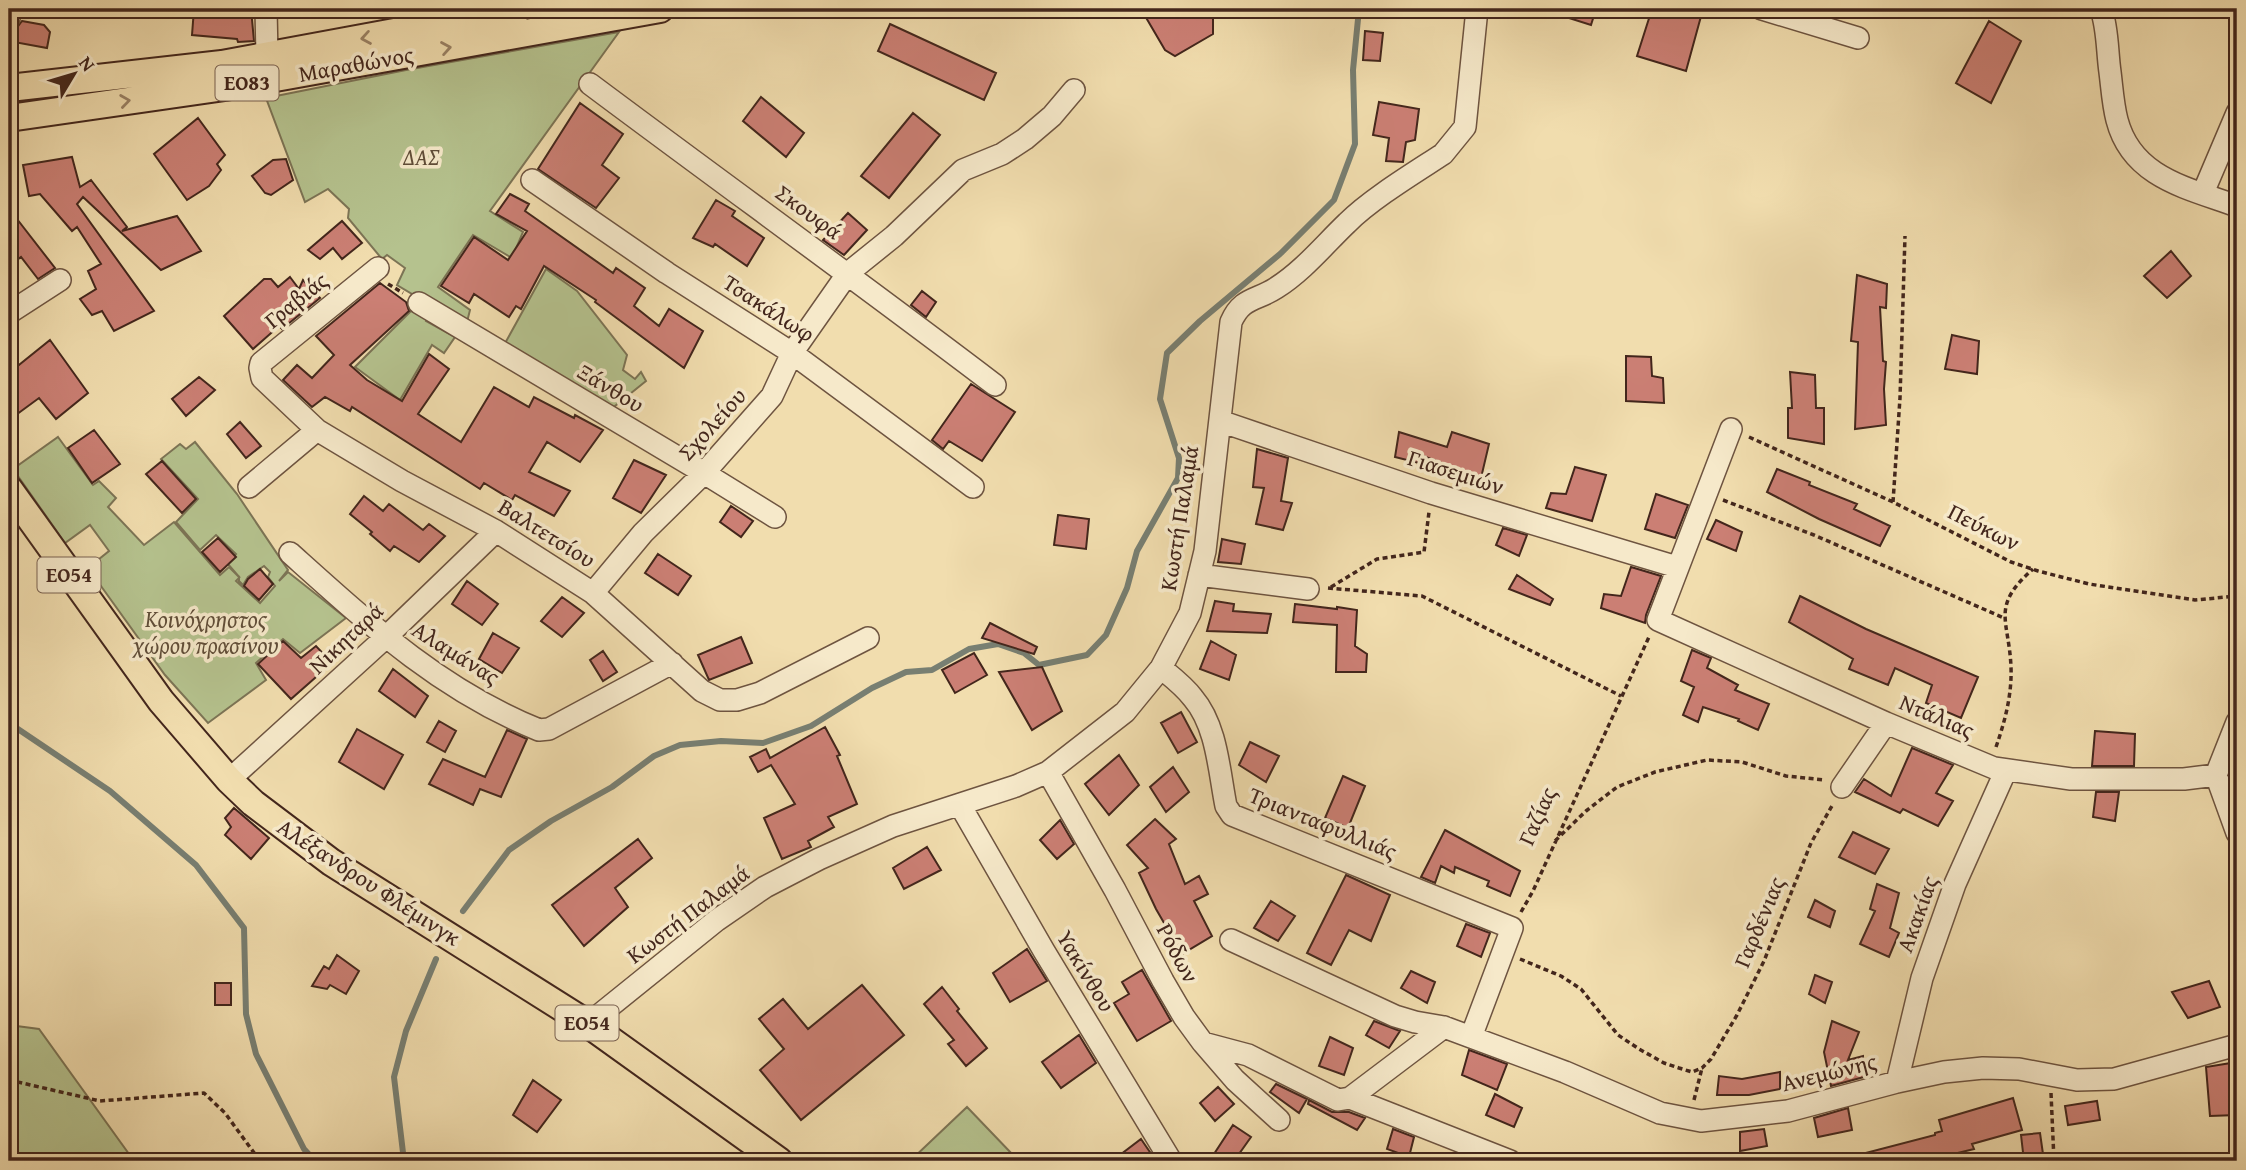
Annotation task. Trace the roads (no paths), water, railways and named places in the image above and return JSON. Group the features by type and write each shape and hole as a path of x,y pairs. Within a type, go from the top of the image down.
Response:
{"main road":[{"name":"Μαραθώνος","path":"9,88 222,64 519,9"},
{"name":"Μαραθώνος","path":"9,118 239,85 660,9"},
{"name":"Αλέξανδρου Φλέμινγκ","path":"9,489 160,701 229,780 278,824 331,862 588,1024 779,1161"}],"street":[{"path":"9,18 10,9"},
{"path":"266,9 267,56"},
{"name":"Κωστή Παλαμά","path":"588,1024 717,919 765,887 893,826 1048,772 1125,712 1161,668 1190,613 1205,551 1231,322 1237,309 1251,299 1275,289 1324,247 1349,221 1443,154 1465,127 1477,9"},
{"path":"1762,9 1858,38"},
{"path":"2101,9 2105,21 2117,122 2135,158 2160,177 2237,205"},
{"name":"Σκουφά","path":"590,83 995,385"},
{"name":"Σχολείου","path":"593,593 643,533 705,473 772,396 792,353 848,273 894,236 962,170 1002,153 1025,139 1052,116 1074,90"},
{"path":"2203,193 2237,113"},
{"name":"Τσακάλωφ","path":"532,180 667,273 792,353 973,487"},
{"name":"Γραβιάς","path":"262,378 260,369 265,359 374,270"},
{"path":"9,313 60,280"},
{"name":"Ξάνθου","path":"419,303 775,517"},
{"name":"Βαλτετσίου","path":"262,378 317,430 402,481 496,531 593,593 702,691 720,700 737,700 760,693 868,638"},
{"name":"Γιασεμιών","path":"1220,421 1431,493 1677,566"},
{"path":"1677,566 1708,494 1731,429"},
{"path":"249,487 317,430"},
{"name":"Νικηταρά","path":"229,780 385,638 496,531"},
{"name":"Αλαμάνας","path":"290,553 385,638 459,690 539,730 549,729 672,663"},
{"name":"Ντάλιας","path":"1677,566 1658,620 1886,723 1997,768 2071,779 2184,779 2216,775"},
{"path":"1199,575 1318,588"},
{"name":"Τριανταφυλλιάς","path":"1161,668 1195,699 1205,716 1226,806 1231,815 1512,928 1471,1037"},
{"path":"2237,722 2216,775 2237,833"},
{"path":"1846,780 1886,723"},
{"name":"Ακακίας","path":"1897,1082 1922,978 1997,768"},
{"name":"Ρόδων","path":"1048,772 1184,1017 1236,1080 1279,1120"},
{"name":"Υακίνθου","path":"960,804 1044,951 1171,1161"},
{"name":"Ανεμώνης","path":"1231,940 1395,1016 1444,1027 1565,1072 1660,1113 1701,1121 1788,1111 1897,1082 1944,1072 1983,1068 2020,1069 2077,1080 2114,1079 2237,1045"},
{"path":"1350,1098 1444,1027"},
{"path":"1203,1043 1248,1055 1335,1100 1350,1098 1510,1161"}],"waterway":[{"path":"463,911 509,850 551,821 612,787 654,756 680,745 721,741 763,743 811,726 872,688 906,672 932,670 969,649 998,644 1024,653 1039,665 1087,655 1106,635 1127,588 1137,551 1178,478 1179,458 1160,399 1167,353 1200,321 1280,254 1334,200 1355,144 1353,70 1359,9"},
{"path":"9,723 110,791 196,865 244,928 246,1014 256,1054 304,1149 315,1161"},
{"path":"404,1161 394,1077 406,1031 436,959"}],"park label":[{"name":"ΔΑΣ","path":"421,157"},
{"name":"Κοινόχρηστος χώρου πρασίνου","path":"206,632"}]}
